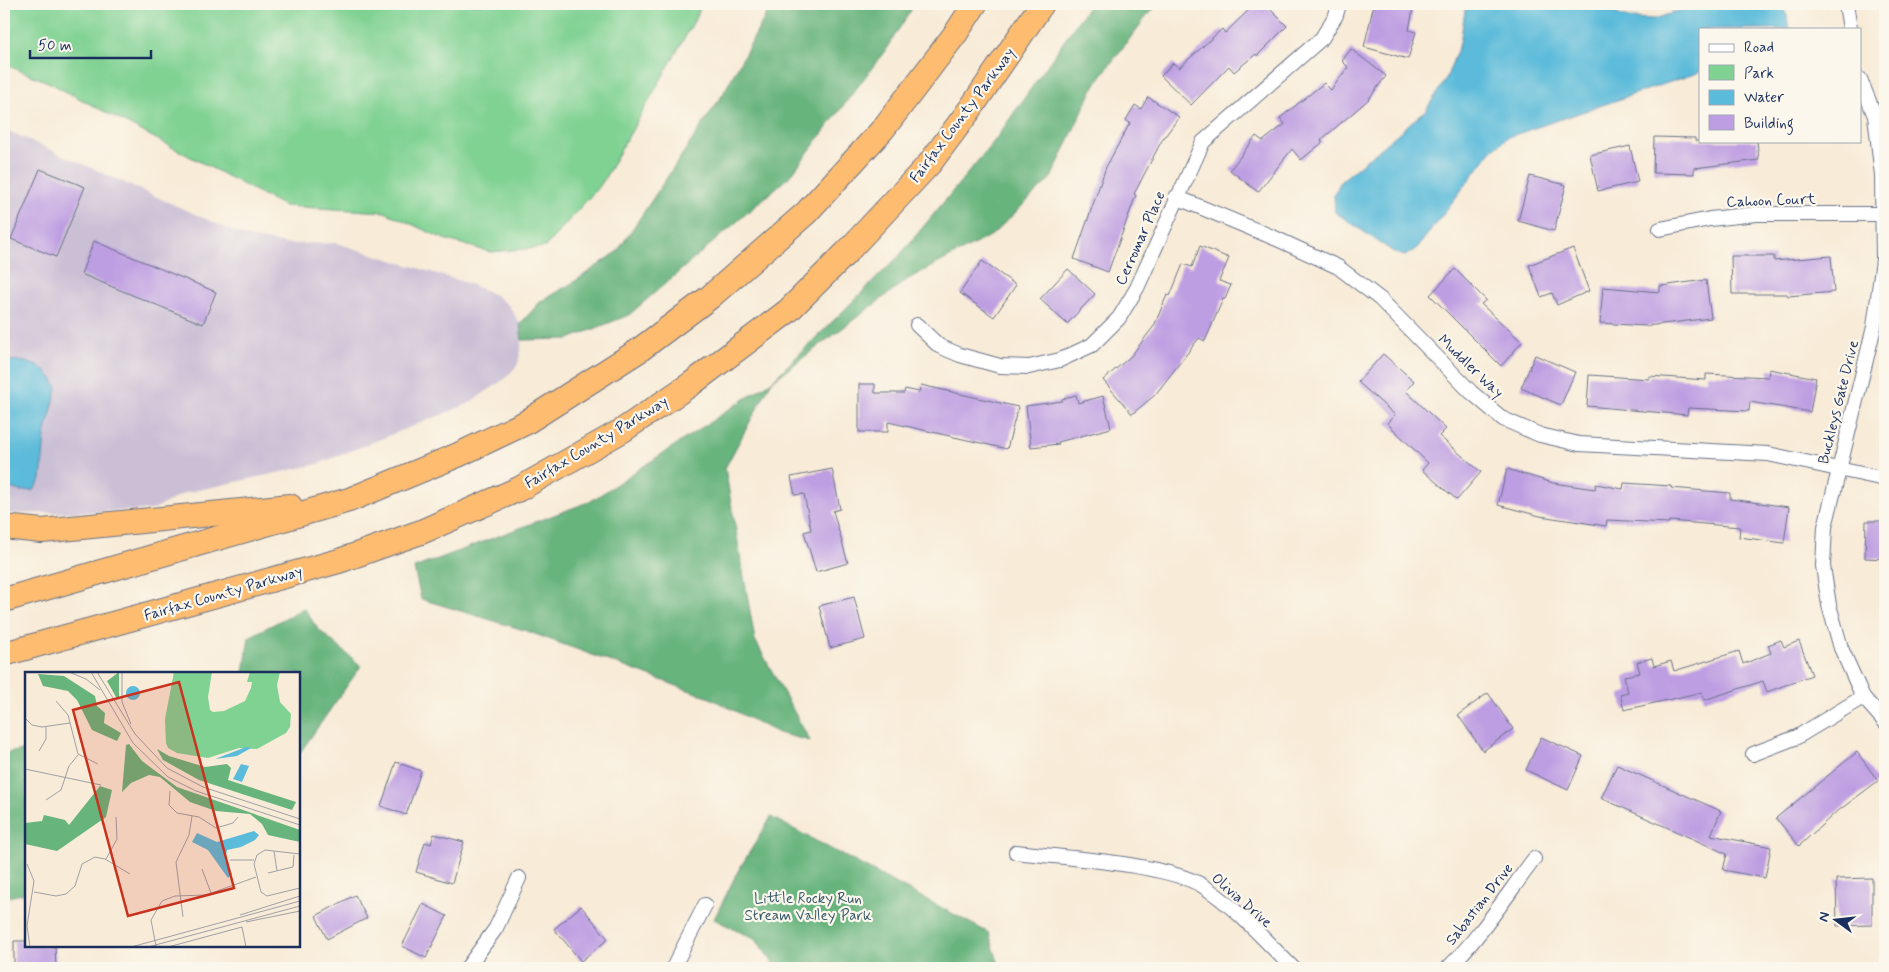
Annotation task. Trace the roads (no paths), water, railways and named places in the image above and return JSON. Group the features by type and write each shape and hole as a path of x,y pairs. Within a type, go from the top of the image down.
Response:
{"highway":[{"path":"4,600 349,500 458,455 525,423 638,352 710,297 806,213 883,129 956,33 975,4"},
{"name":"Fairfax County Parkway","path":"4,654 338,561 421,532 519,488 622,430 691,384 788,311 846,253 930,163 971,108 1042,4"},
{"path":"4,527 42,531 349,500"}],"street":[{"name":"Cerromar Place","path":"917,326 939,346 960,355 1000,366 1029,367 1060,360 1092,345 1119,318 1137,288 1176,197 1203,142 1322,38 1336,15 1339,4"},
{"path":"1846,4 1850,28"},
{"name":"Buckleys Gate Drive","path":"1862,83 1875,116 1883,214 1883,260 1874,327 1825,527 1823,566 1829,605 1841,648 1864,697 1885,722"},
{"name":"Muddler Way","path":"1176,197 1277,239 1338,267 1380,299 1471,392 1503,418 1540,435 1579,444 1768,454 1885,479"},
{"name":"Cahoon Court","path":"1660,229 1710,219 1756,214 1883,214"},
{"path":"1753,754 1797,737 1864,697"},
{"name":"Olivia Drive","path":"1016,852 1156,871 1185,878 1201,885 1247,924 1293,968"},
{"name":"Sabastian Drive","path":"1448,968 1472,943 1534,859"},
{"path":"467,968 496,928 519,878"},
{"path":"673,968 705,905"}],"water":[{"path":"1466,4 1590,4 1628,18 1654,19 1701,4 1781,4 1787,16 1789,28 1699,28 1699,72 1508,137 1492,150 1417,248 1405,256 1395,253 1335,212 1334,195 1341,181 1426,110 1446,79 1460,43"},
{"path":"4,361 21,361 36,366 49,375 57,389 45,435 41,479 34,490 20,491 4,486"}],"park label":[{"name":"Little Rocky Run Stream Valley Park","path":"808,906"}]}
